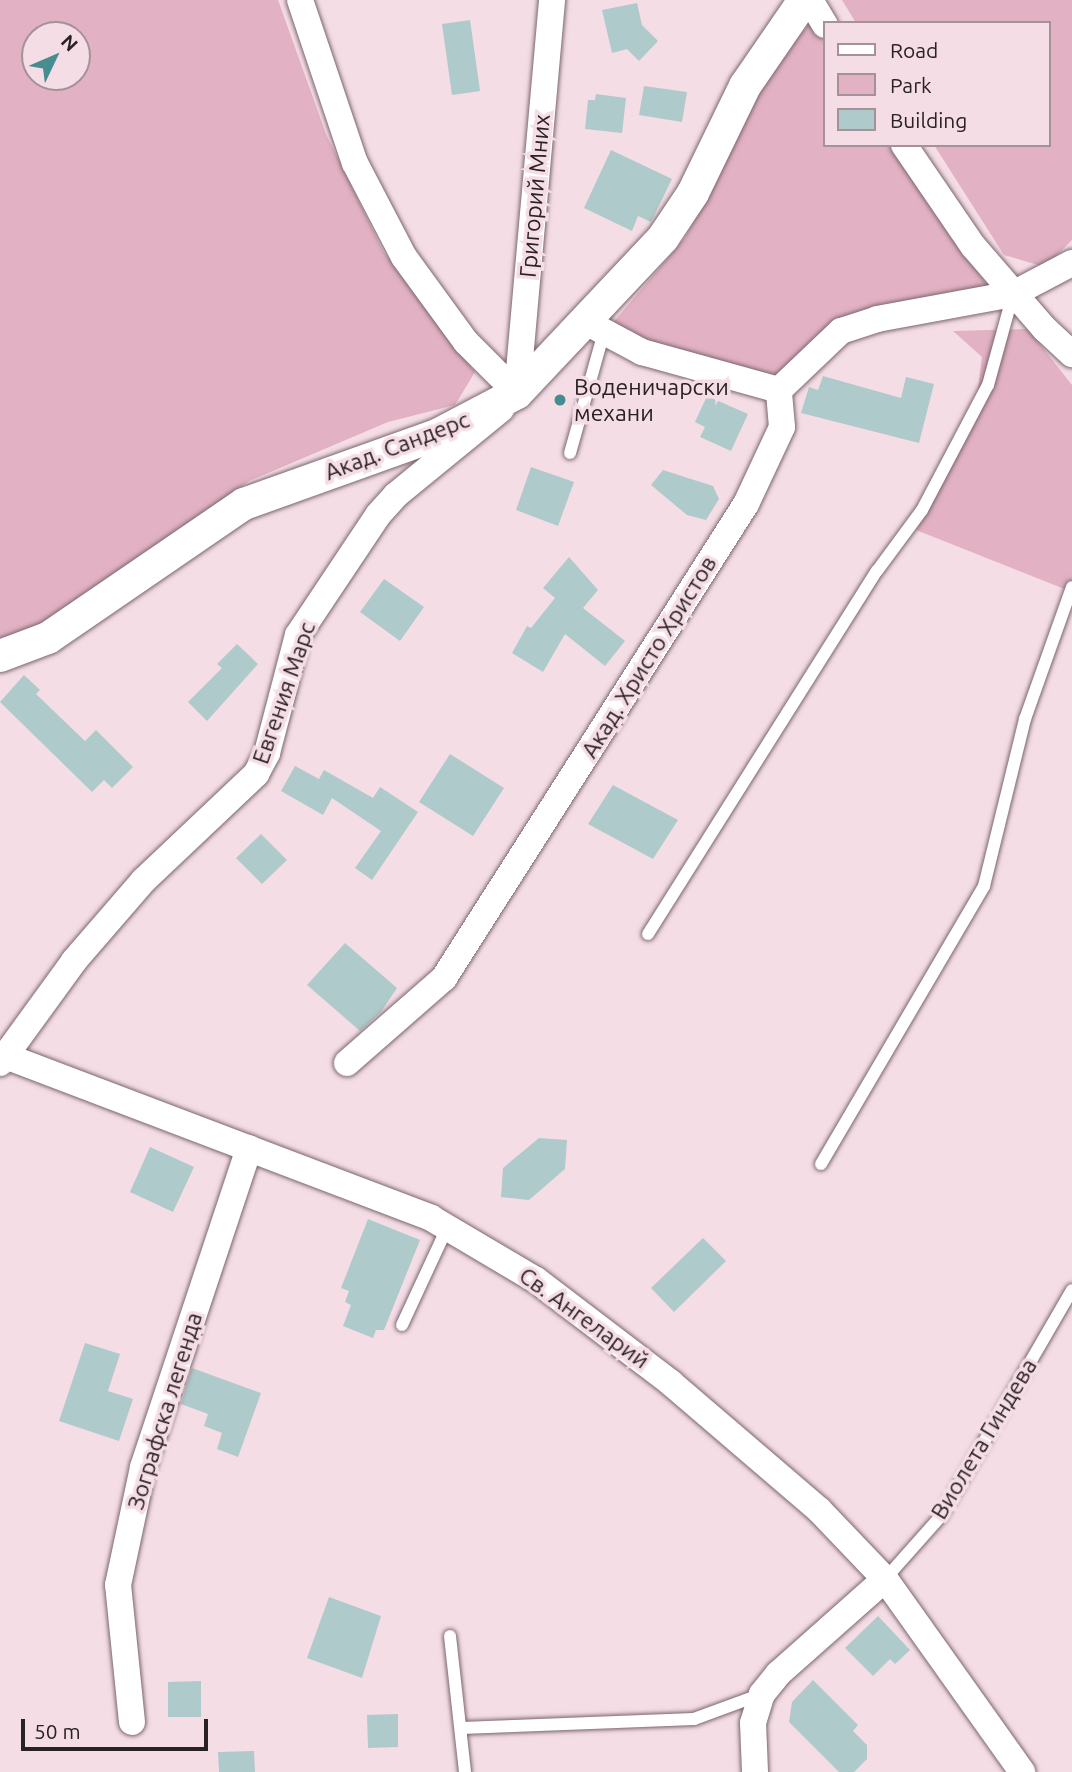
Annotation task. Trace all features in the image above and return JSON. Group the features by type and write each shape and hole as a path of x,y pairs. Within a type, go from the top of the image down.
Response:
{"street":[{"path":"300,0 355,163 404,257 466,342 517,393"},
{"name":"Григорий Мних","path":"517,393 552,0"},
{"name":"Акад. Сандерс","path":"0,656 48,638 244,504 437,435 517,393 595,327 677,218 745,86 804,0"},
{"path":"810,0 824,23"},
{"path":"905,147 973,246 1013,294 1072,354"},
{"path":"595,327 642,352 779,390 841,331 877,319 1013,294 1072,263"},
{"name":"Акад. Христо Христов","path":"346,1063 444,978 746,504 782,427 779,390"},
{"name":"Евгения Марс","path":"4,1060 74,961 143,880 256,774 267,753 299,635 378,515 396,495 491,420 517,393"},
{"name":"Св. Ангеларий","path":"4,1060 249,1148 447,1228 536,1280 671,1383 819,1510 885,1579 1022,1772"},
{"name":"Зографска легенда","path":"132,1722 118,1586 143,1467 249,1148"},
{"path":"755,1772 753,1723 762,1694 778,1674 885,1579"}],"lane":[{"path":"648,934 877,571 922,510 988,385 1013,294"},
{"path":"570,453 595,327"},
{"path":"821,1164 984,886 1025,719 1072,587"},
{"path":"402,1325 447,1228"},
{"name":"Виолета Гиндева","path":"885,1579 941,1516 1072,1290"},
{"path":"450,1636 465,1772"},
{"path":"462,1728 694,1718 762,1694"}],"green space":[{"path":"0,0 278,0 326,134 383,251 475,372 455,405 388,422 249,481 32,632 0,638"},
{"path":"842,0 1072,0 1072,240 1045,267 1004,255 935,147 1051,147 1051,21 855,21"},
{"path":"814,20 824,36 824,147 896,147 990,290 885,306 785,391 650,351 611,325 685,238 776,60"},
{"path":"1028,329 1072,385 1072,592 916,530 976,404 982,357 953,331"}],"building":[{"path":"637,3 642,25 658,41 639,61 627,49 612,53 602,10"},
{"path":"470,20 480,91 452,95 442,24"},
{"path":"644,86 687,92 682,122 639,115"},
{"path":"596,94 626,98 622,133 585,129 588,100 595,100"},
{"path":"611,150 672,179 651,222 638,216 632,231 584,208"},
{"path":"823,376 901,398 906,377 934,384 919,443 801,413 809,387 818,390"},
{"path":"707,396 748,414 731,451 700,437 705,427 695,422"},
{"path":"531,467 574,482 558,526 516,510"},
{"path":"663,470 713,486 719,499 706,520 687,515 651,485"},
{"path":"569,557 598,590 583,608 625,641 605,666 565,634 543,672 512,653 527,626 531,628 555,598 543,588"},
{"path":"384,579 424,607 400,641 360,612"},
{"path":"237,644 258,664 207,721 188,702 222,668 217,664"},
{"path":"24,675 40,690 36,694 85,741 96,730 133,767 112,788 104,780 92,792 0,702"},
{"path":"450,754 504,788 473,836 419,802"},
{"path":"295,766 319,779 324,770 373,798 380,787 418,812 372,880 355,868 381,831 332,798 323,815 281,791"},
{"path":"613,785 678,820 653,859 588,824"},
{"path":"261,834 287,860 262,884 236,858"},
{"path":"345,943 397,988 381,1012 360,1031 307,985"},
{"path":"539,1138 567,1140 565,1169 529,1200 501,1197 503,1168"},
{"path":"150,1147 194,1167 173,1212 130,1192"},
{"path":"368,1219 420,1240 384,1330 376,1330 373,1338 343,1326 351,1305 345,1302 349,1291 341,1288"},
{"path":"703,1238 726,1261 674,1312 651,1288"},
{"path":"85,1343 120,1354 108,1391 133,1399 119,1441 59,1421"},
{"path":"192,1368 261,1393 238,1457 217,1449 222,1433 204,1426 208,1414 181,1404"},
{"path":"329,1597 381,1616 362,1678 307,1658"},
{"path":"878,1616 910,1650 895,1664 890,1659 873,1676 845,1648"},
{"path":"813,1680 858,1725 853,1731 867,1745 867,1759 854,1772 839,1772 789,1722 792,1702"},
{"path":"201,1681 201,1717 168,1717 168,1682"},
{"path":"398,1714 398,1747 368,1748 367,1715"},
{"path":"254,1751 255,1772 219,1772 218,1752"}],"place":[{"name":"Воденичарски механи","path":"560,400"}]}
